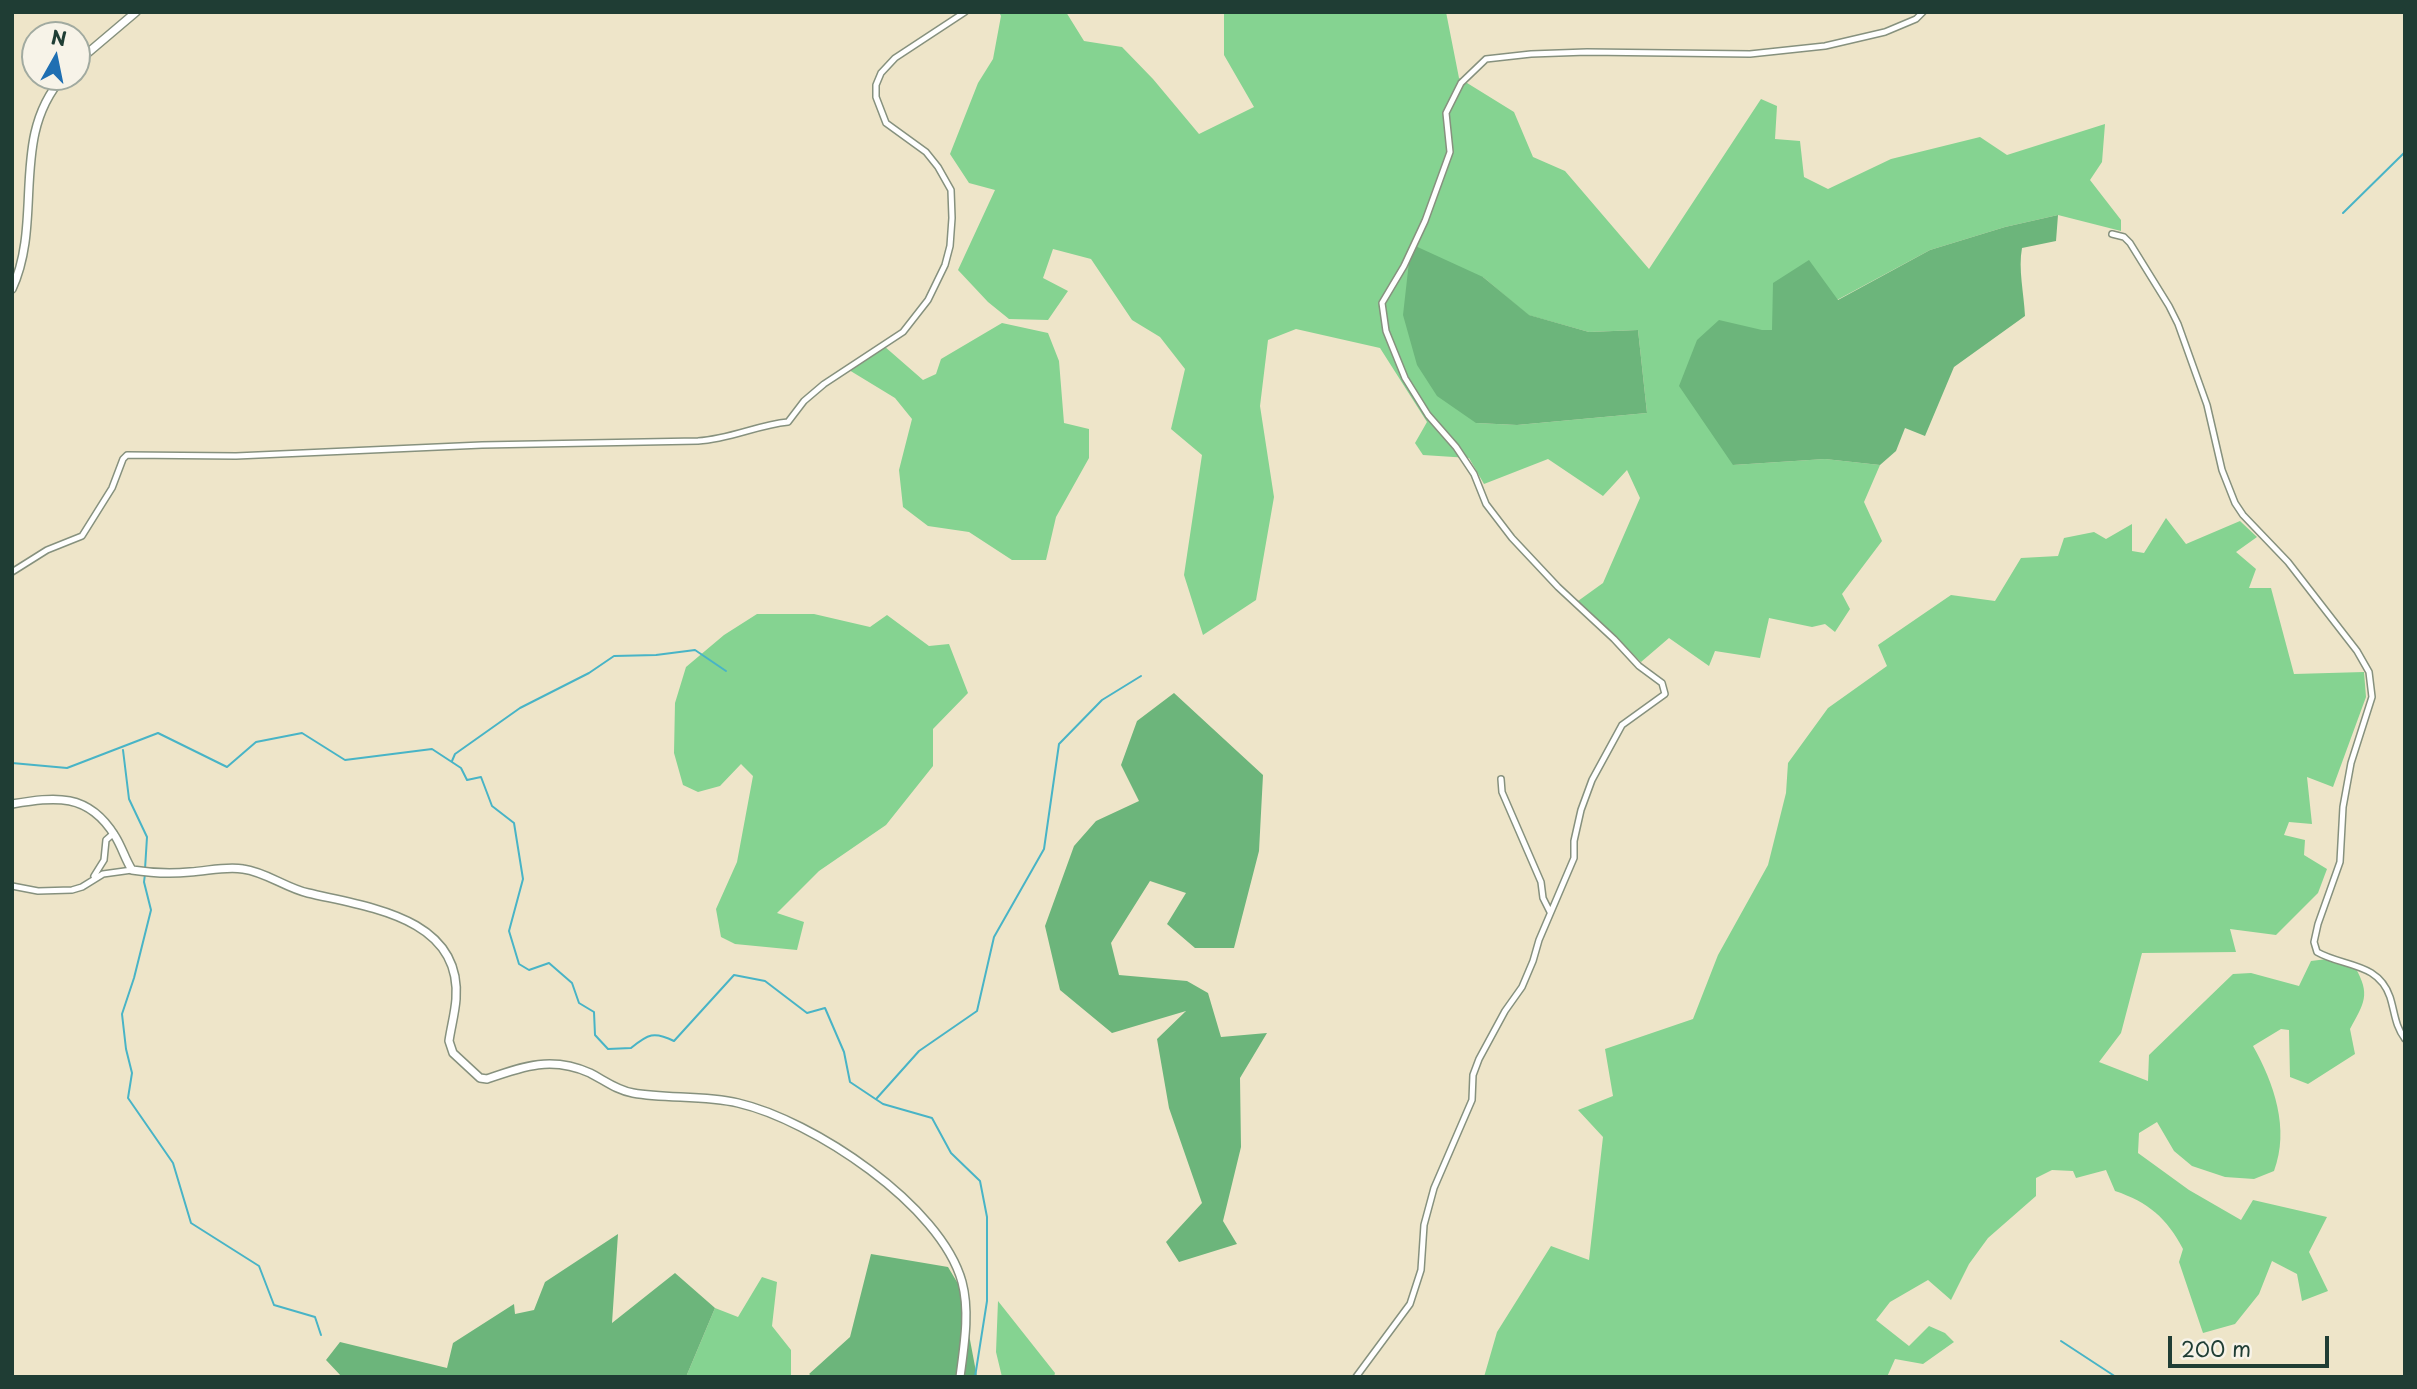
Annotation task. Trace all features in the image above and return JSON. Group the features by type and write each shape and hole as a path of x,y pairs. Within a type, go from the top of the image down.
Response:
{"street":[{"path":"91,50 136,12"},
{"path":"12,572 47,550 82,536 112,488 127,455 236,456 482,444 689,442 724,439 788,422 804,401 824,384 903,332 928,300 945,265 950,246 951,190 926,152 886,123 876,97 876,85 881,73 895,58 965,12"},
{"path":"1356,1377 1410,1304 1421,1270 1424,1225 1434,1188 1472,1100 1473,1075 1505,1011 1522,987 1574,858 1574,841 1581,810 1606,752 1622,725 1665,694 1662,683 1639,666 1512,538 1486,504 1474,474 1456,447 1428,415 1405,378 1386,331 1382,303 1404,266 1425,221 1450,152 1446,113 1461,83 1486,59 1576,53 1750,54 1825,46 1885,32 1916,19 1923,12"},
{"path":"12,289 24,257 33,132 52,91"},
{"path":"2112,234 2124,237 2130,243 2178,324 2207,405 2222,470 2235,503 2288,562 2357,651 2369,672 2372,697 2351,763 2343,807 2339,870 2318,924 2314,942 2317,952 2369,971 2381,982 2389,997 2393,1018 2405,1039"},
{"path":"1501,779 1502,792 1541,882 1543,898 1550,912"},
{"path":"12,804 49,798 74,801 96,814 114,834 134,870"},
{"path":"12,886 39,891 82,887 102,866 106,840 114,834"},
{"path":"92,878 112,871 245,869 297,891 386,913 419,926 438,942 451,964 457,998 450,1048 480,1078 487,1079 538,1063 560,1064 585,1071 627,1092 705,1098 741,1104 780,1118 823,1140 853,1159 904,1199 942,1238 962,1283 966,1305 960,1377"}],"green space":[{"path":"999,12 1066,12 1084,41 1122,47 1199,134 1254,107 1224,55 1224,12 1446,12 1459,78 1514,112 1533,157 1565,171 1649,269 1761,99 1777,106 1775,139 1800,141 1804,177 1828,189 1891,159 1980,137 2007,155 2105,124 2102,162 2090,180 2121,220 2121,231 2058,215 2005,227 1930,250 1837,300 1773,330 1762,330 1733,465 1825,459 1880,465 1864,502 1882,541 1842,594 1850,609 1835,632 1825,624 1812,627 1769,618 1760,658 1715,651 1709,666 1669,638 1641,662 1578,601 1603,583 1640,498 1627,470 1603,496 1548,459 1484,484 1469,458 1423,455 1415,443 1427,422 1380,348 1296,329 1268,340 1260,406 1274,497 1256,600 1203,635 1184,575 1202,455 1171,429 1185,369 1160,337 1132,320 1091,259 1053,249 1043,278 1068,291 1048,320 1009,319 988,302 958,270 995,190 969,183 950,154 978,83 993,59 1001,16","holes":["1483,277 1528,315 1589,332 1638,330 1647,413 1517,425 1476,423"]},
{"path":"2058,215 2056,241 2022,248 2021,273 2025,316 1954,367 1925,436 1905,428 1896,451 1880,465 1825,459 1733,465 1679,386 1697,340 1719,320 1772,330 1773,283 1809,260 1838,300 1930,250 2005,227"},
{"path":"1411,244 1483,277 1529,315 1589,332 1638,330 1647,413 1517,425 1476,423 1437,396 1417,365 1403,315"},
{"path":"1002,323 1048,333 1059,361 1064,423 1089,429 1089,458 1056,517 1046,560 1012,560 969,532 928,526 903,507 899,470 912,419 895,398 849,370 884,346 923,380 936,374 941,359"},
{"path":"2166,518 2186,544 2240,521 2257,537 2236,552 2256,569 2249,588 2271,588 2294,674 2364,672 2366,697 2333,787 2307,777 2312,824 2289,822 2284,835 2305,840 2304,855 2327,869 2318,893 2276,935 2230,929 2236,952 2142,953 2121,1033 2099,1062 2148,1081 2149,1055 2233,974 2251,973 2299,986 2311,961 2327,959 2355,967 2363,985 2364,999 2350,1029 2355,1054 2308,1084 2290,1077 2289,1030 2281,1029 2253,1046 2273,1091 2280,1123 2279,1155 2274,1171 2254,1179 2225,1177 2192,1166 2174,1151 2157,1122 2139,1133 2138,1153 2189,1190 2241,1220 2253,1200 2327,1217 2309,1252 2328,1291 2302,1301 2297,1274 2272,1261 2259,1294 2235,1324 2203,1333 2179,1262 2183,1249 2163,1220 2147,1206 2115,1191 2106,1170 2076,1178 2073,1171 2052,1170 2036,1178 2036,1196 1988,1238 1969,1264 1951,1300 1928,1280 1890,1302 1876,1320 1909,1346 1929,1326 1945,1333 1954,1342 1923,1364 1895,1359 1887,1377 1484,1377 1497,1332 1551,1246 1589,1260 1603,1137 1578,1110 1613,1096 1605,1049 1693,1019 1718,955 1768,865 1786,793 1788,763 1828,708 1887,666 1878,645 1951,595 1995,601 2021,558 2058,556 2064,538 2094,532 2106,539 2132,524 2132,551 2144,553"},
{"path":"757,614 814,614 870,627 887,615 929,646 949,644 968,693 933,729 933,766 886,825 819,871 777,913 804,922 797,950 735,944 721,937 716,909 737,862 753,776 741,764 720,786 698,792 683,785 674,753 675,703 686,667 724,635"},
{"path":"1174,693 1263,775 1259,851 1234,948 1195,948 1167,924 1186,893 1150,881 1111,943 1119,975 1187,981 1208,993 1221,1037 1267,1033 1240,1078 1241,1147 1223,1221 1237,1244 1179,1262 1166,1242 1202,1203 1169,1108 1157,1039 1186,1011 1112,1033 1060,990 1045,926 1074,846 1096,821 1139,801 1121,765 1137,721"},
{"path":"618,1234 612,1323 675,1273 715,1308 686,1377 342,1377 326,1360 340,1342 447,1368 453,1343 514,1304 515,1314 534,1310 545,1282"},
{"path":"871,1254 948,1267 960,1287 977,1377 813,1377 809,1374 850,1337"},
{"path":"762,1277 777,1282 772,1326 791,1350 791,1377 686,1377 715,1308 738,1317"},
{"path":"998,1301 1055,1373 1054,1377 1002,1377 996,1352"}],"waterway":[{"path":"2343,213 2405,152"},
{"path":"452,761 455,754 520,708 589,673 614,656 656,655 695,650 726,671"},
{"path":"877,1098 919,1051 977,1011 994,937 1044,849 1059,744 1102,700 1141,676"},
{"path":"12,763 67,768 158,733 227,767 256,742 302,733 345,760 432,749 461,768 467,780 481,777 492,806 514,823 523,879 509,931 519,964 529,970 549,963 572,983 579,1003 594,1012 595,1035 608,1049 631,1048 656,1035 674,1041 734,975 765,981 807,1013 825,1008 844,1052 850,1082 883,1104 932,1118 951,1153 980,1181 987,1217 987,1301 975,1377"},
{"path":"123,750 129,799 147,837 145,869"},
{"path":"145,874 144,882 151,910 122,1014 132,1073 128,1098 173,1163 191,1223 259,1266 274,1305 315,1317 321,1335"},
{"path":"2061,1341 2116,1377"}]}
